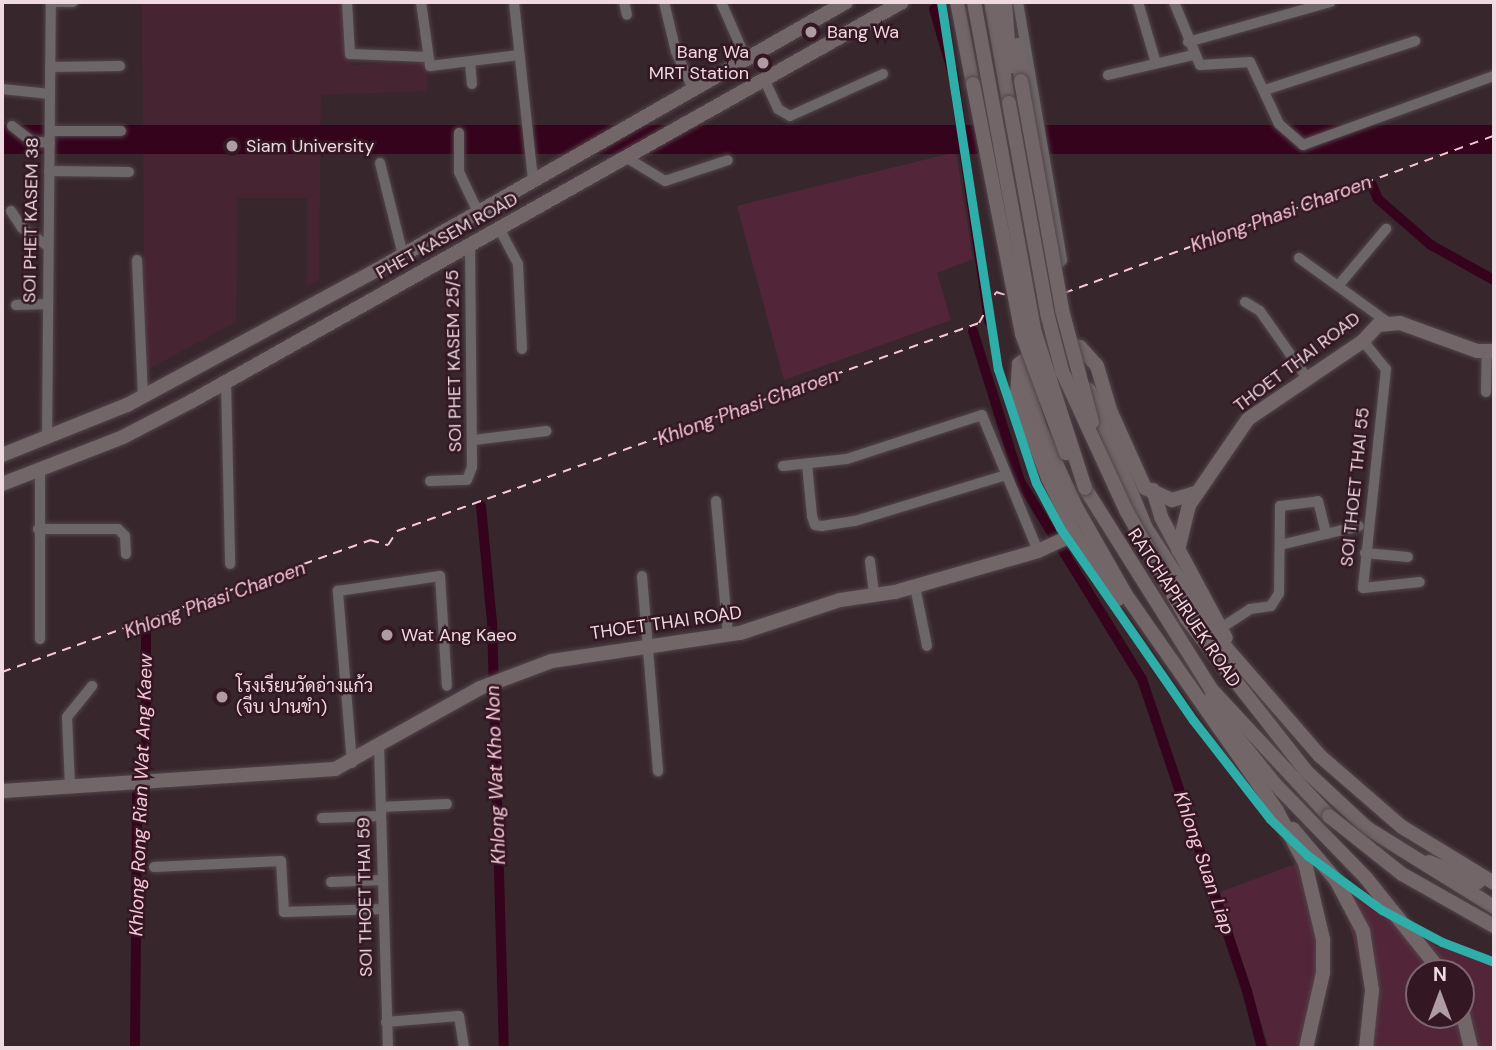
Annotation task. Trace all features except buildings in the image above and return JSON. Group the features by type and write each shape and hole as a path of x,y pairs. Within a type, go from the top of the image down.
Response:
{"main road":[{"path":"779,39 834,2"},
{"name":"PHET KASEM ROAD","path":"2,455 47,439 143,397 403,255 846,2"},
{"name":"PHET KASEM ROAD","path":"2,484 123,437 226,382 902,2"},
{"path":"957,2 1022,334 1056,437 1085,488"},
{"name":"RATCHAPHRUEK ROAD","path":"976,2 1034,330 1085,488 1140,580 1211,689 1329,816 1402,874 1494,926"},
{"name":"RATCHAPHRUEK ROAD","path":"990,2 1046,313 1062,371 1127,512 1186,618 1253,708 1306,771 1367,828 1414,860 1494,907"},
{"path":"1009,103 1013,4"},
{"path":"1013,4 1021,81 1062,310 1096,440"},
{"path":"457,224 470,244"},
{"name":"THOET THAI ROAD","path":"1178,550 1189,505 1248,419 1363,341 1386,321 1491,352"},
{"path":"1149,630 1128,613 1069,538 1021,412 1015,378 1019,364 1045,344 1080,347 1097,366 1136,474 1154,492 1172,500 1198,492"},
{"name":"RATCHAPHRUEK ROAD","path":"1277,811 1149,630 1093,541 1040,428 1026,382 1033,369 1046,361 1070,359 1082,368 1110,446 1146,528 1205,620 1320,756 1402,827 1494,883"},
{"path":"1154,492 1178,550 1233,652"},
{"name":"THOET THAI ROAD","path":"2,791 308,774 352,763 480,688 552,660 645,644 728,635 840,600 915,587 1043,549 1069,538"},
{"path":"1211,689 1228,726 1265,773 1366,878 1430,959"},
{"path":"1277,811 1305,863 1322,939 1322,973 1306,1048"},
{"path":"1277,811 1328,870 1359,919 1371,975 1366,1048"},
{"path":"1367,828 1435,890 1494,934"},
{"path":"1414,860 1433,862 1494,888"},
{"path":"1466,1029 1471,1048"}],"street":[{"path":"51,2 73,2"},
{"name":"SOI PHET KASEM 38","path":"47,439 51,2"},
{"path":"347,2 350,54 427,57"},
{"path":"421,2 427,57 432,67 519,55"},
{"path":"513,2 533,179"},
{"path":"624,2 627,15"},
{"path":"664,2 676,52 692,89"},
{"path":"721,2 746,59"},
{"path":"957,2 982,22"},
{"path":"976,2 982,22 1024,266 1041,274 1056,269 1062,260 1013,4"},
{"path":"1138,2 1156,63"},
{"path":"1174,2 1193,55 1203,68 1250,62 1285,133 1303,145 1494,76"},
{"path":"1188,42 1329,2"},
{"path":"1265,90 1415,41"},
{"path":"1108,75 1193,55"},
{"path":"470,62 472,84"},
{"path":"50,67 120,66"},
{"path":"765,81 778,109 790,116 883,74"},
{"path":"2,89 50,94"},
{"path":"12,126 31,141 50,144"},
{"path":"50,131 121,131"},
{"path":"458,133 459,172 478,212"},
{"path":"627,158 665,181 728,160"},
{"path":"380,163 403,255"},
{"path":"49,171 129,172"},
{"path":"11,211 22,228 48,246"},
{"path":"499,228 518,264 522,349"},
{"path":"1338,286 1386,229"},
{"name":"SOI PHET KASEM 25/5","path":"430,481 467,480 474,440 470,244"},
{"path":"1299,258 1386,321"},
{"path":"137,260 143,397"},
{"path":"1245,302 1259,311 1307,378"},
{"path":"16,305 48,304"},
{"name":"SOI THOET THAI 55","path":"1363,341 1386,369 1365,553 1364,589 1420,582"},
{"path":"1486,392 1491,352"},
{"path":"226,382 230,564"},
{"path":"783,466 847,459 982,415 1006,475 1043,549"},
{"path":"474,440 546,431"},
{"path":"807,464 813,516 815,524 822,526 855,521 1006,475"},
{"path":"40,471 40,639"},
{"path":"716,501 728,635"},
{"path":"1221,628 1250,609 1259,611 1274,604 1282,580 1278,509 1289,501 1322,503 1326,534"},
{"path":"1280,545 1359,526"},
{"path":"38,529 118,529 125,536 126,554"},
{"path":"1365,553 1408,557"},
{"path":"870,561 874,596"},
{"path":"352,763 338,590 440,576 447,686"},
{"path":"642,576 645,644 658,771"},
{"path":"915,587 927,646"},
{"path":"70,786 64,737 67,717 92,686"},
{"name":"SOI THOET THAI 59","path":"379,745 388,1048"},
{"path":"322,818 447,804"},
{"path":"154,867 281,861 284,912 383,909"},
{"path":"331,882 382,880"},
{"path":"386,1022 459,1016 464,1048"}],"shaded area":[{"name":"Siam University","path":"142,2 348,2 350,65 427,63 427,91 321,95 319,279 307,287 307,198 238,198 236,322 145,371"},
{"path":"956,152 973,259 937,273 951,320 784,380 737,206"},
{"path":"1298,863 1312,907 1318,981 1297,1048 1269,1048 1220,892"},
{"path":"1340,885 1442,938 1494,957 1494,1048 1363,1048 1369,1006"}],"water":[{"path":"2,125 1494,125 1494,154 2,154"}],"waterway":[{"path":"934,9 953,74 989,321"},
{"name":"Khlong Phasi Charoen","path":"1372,185 1378,199 1431,245 1494,280"},
{"name":"Khlong Suan Liap","path":"973,331 1020,481 1142,679 1247,991 1262,1048"},
{"name":"Khlong Wat Kho Non","path":"481,506 492,622 504,1048"},
{"name":"Khlong Rong Rian Wat Ang Kaew","path":"135,1048 137,794 146,761 146,629"}],"ferry route":[{"path":"1064,293 1494,136"},
{"path":"2,672 370,540 388,545 397,531 979,323 996,292 1009,296"}],"transit line":[{"path":"941,2 998,369 1036,483 1060,528 1193,720 1270,819 1307,855 1382,910 1442,942 1494,962"}],"place":[{"name":"Bang Wa","path":"811,32"},
{"name":"Bang Wa MRT Station","path":"763,63"},
{"name":"Siam University","path":"232,146"},
{"name":"Wat Ang Kaeo","path":"387,635"},
{"name":"โรงเรียนวัดอ่างแก้ว (จีบ ปานขำ)","path":"222,697"}]}
